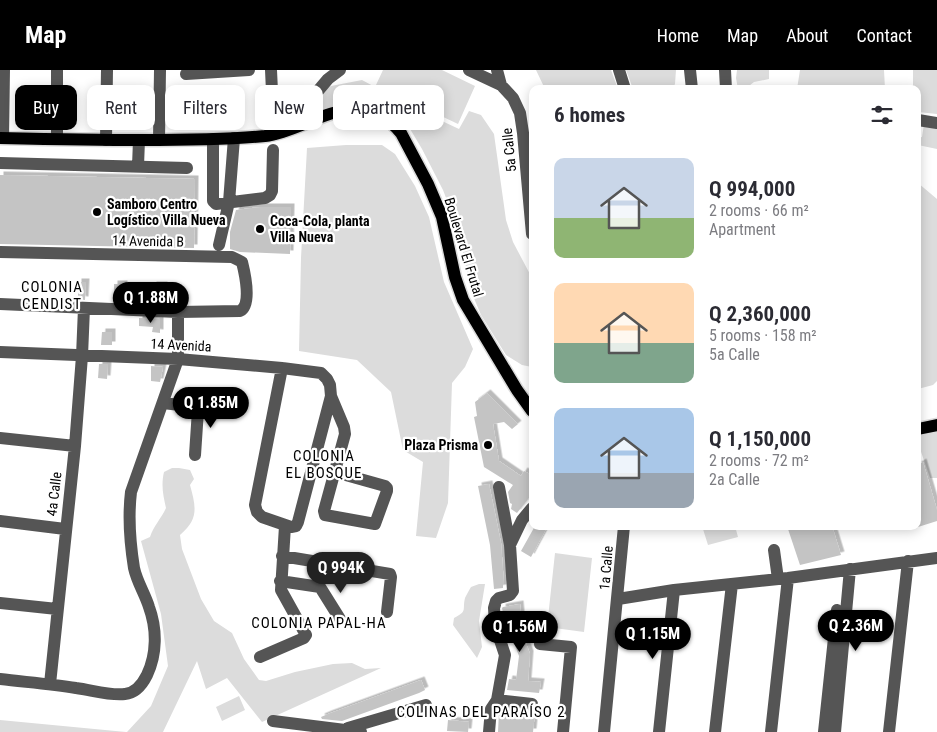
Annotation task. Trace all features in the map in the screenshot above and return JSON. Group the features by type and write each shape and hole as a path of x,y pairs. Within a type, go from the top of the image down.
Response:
{"main road":[{"name":"Boulevard El Frutal","path":"1,138 106,140 234,138 279,133 330,115 356,109 374,112 396,127 415,158 442,217 455,277 463,300 529,407"},
{"path":"921,428 937,425"}],"street":[{"path":"1,138 4,70"},
{"path":"57,70 57,139"},
{"path":"106,140 108,70"},
{"path":"159,140 160,70"},
{"path":"186,74 249,70"},
{"path":"271,70 279,133"},
{"path":"279,133 327,75 340,70"},
{"path":"469,70 501,84"},
{"name":"5a Calle","path":"497,70 501,84 513,98 520,114 529,163"},
{"path":"618,70 624,85"},
{"path":"690,70 692,85"},
{"path":"725,70 726,85"},
{"path":"921,120 937,123"},
{"path":"219,245 229,202 234,138"},
{"path":"213,139 213,201 216,204 265,198 270,195 272,191 273,150"},
{"path":"138,166 139,140"},
{"path":"0,163 186,168"},
{"name":"14 Avenida B","path":"0,252 236,258 242,262 246,284 246,306 243,310 178,312"},
{"path":"0,304 178,312 178,359 131,492 129,510 134,570 149,608 155,645 153,662 145,679 137,689 127,694 0,679"},
{"name":"4a Calle","path":"50,684 75,446 84,308"},
{"name":"14 Avenida","path":"0,352 178,359 321,373 330,385 331,396"},
{"path":"282,368 255,505 257,512 262,517 285,526 296,526 331,396"},
{"path":"331,396 345,434 324,511 325,515 375,524 387,488 336,472"},
{"path":"163,403 197,407 195,455"},
{"path":"0,438 75,446"},
{"path":"489,732 491,710 497,700 505,656 495,625 494,608 499,598 510,595 513,591 510,545 499,487"},
{"path":"504,510 528,515 510,545"},
{"path":"0,521 65,529"},
{"path":"260,656 304,638 306,635 281,590 280,581 285,526"},
{"name":"1a Calle","path":"604,732 624,530"},
{"path":"771,732 783,578 774,550"},
{"path":"282,556 390,574 387,612"},
{"path":"618,599 674,590 937,558"},
{"path":"889,732 908,561"},
{"path":"824,732 846,570"},
{"path":"835,732 846,570"},
{"path":"280,581 320,587 340,618"},
{"path":"715,732 732,584"},
{"path":"659,732 674,590"},
{"path":"0,603 57,610"},
{"path":"540,644 572,647 563,732"},
{"path":"497,700 532,704"},
{"path":"344,730 426,705"},
{"path":"273,720 361,732"}],"shaded area":[{"path":"383,70 442,70 475,86 458,124 444,117 444,85 376,85"},
{"path":"536,70 611,70 617,85 543,85"},
{"path":"626,70 676,70 674,85 632,85"},
{"path":"737,70 769,70 769,79 754,82 750,85 737,85"},
{"path":"800,70 884,70 885,85 798,85"},
{"path":"913,70 937,70 937,114 921,112 921,85 913,85"},
{"path":"362,80 371,85 336,85"},
{"path":"333,86 333,106 323,109 323,90"},
{"path":"469,111 481,115 494,134 506,220 513,242 529,272 529,366 522,365 506,355 481,315 471,291 458,229 443,190 411,130 444,130 444,122 459,129"},
{"path":"924,124 937,126 937,149 921,146"},
{"path":"382,145 395,154 415,186 429,217 444,282 473,349 465,367 452,383 448,503 436,538 416,536 423,462 403,450 391,392 357,360 299,351 301,258 307,148"},
{"path":"921,186 937,199 937,381 933,385 921,388"},
{"path":"937,431 937,478 930,478 921,452 921,434"},
{"path":"172,468 190,470 194,479 190,485 194,500 193,518 180,535 182,549 201,599 214,621 232,633 244,659 259,680 266,681 295,672 333,664 352,663 365,669 381,668 262,722 227,678 206,689 197,661 163,732 127,732 151,706 168,666 161,614 141,541 150,537 166,508 163,477 164,472"},
{"path":"703,530 736,530 738,537 708,545"},
{"path":"555,553 592,558 584,632 547,627"},
{"path":"479,584 485,584 479,621 482,647 477,658 453,625 454,618 464,610 465,598 470,588"},
{"path":"239,696 245,710 222,721 216,707"},
{"path":"0,720 126,732 0,732"}],"building":[{"name":"Samboro Centro Logístico Villa Nueva","path":"0,175 195,179 194,248 0,244"},
{"name":"Coca-Cola, planta Villa Nueva","path":"261,207 291,207 290,254 240,252 230,249 230,232 236,210"},
{"path":"78,282 86,282 85,300 78,299"},
{"path":"114,284 124,284 123,301 114,301"},
{"path":"153,285 164,285 164,295 176,296 176,304 152,303"},
{"path":"139,318 160,319 160,333 152,332 153,327 139,326"},
{"path":"102,332 112,332 112,345 101,345"},
{"path":"99,364 108,364 107,379 98,378"},
{"path":"151,366 163,367 160,382 151,381"},
{"name":"Plaza Prisma","path":"487,393 518,424 512,429 504,422 493,424 499,461 521,476 524,471 529,474 529,498 517,513 511,509 512,504 510,503 508,492 513,485 484,467 474,417 477,416 475,402"},
{"path":"923,462 937,510 937,521 921,526 921,463"},
{"path":"489,484 501,543 504,584 503,588 494,589 490,545 478,486"},
{"path":"533,530 545,530 531,557 521,551"},
{"path":"788,530 833,530 841,555 800,565"},
{"path":"520,604 521,615 516,616 530,654 528,681 541,682 539,693 507,690 509,679 516,680 519,656 502,608"},
{"path":"421,680 425,690 419,693 342,721 322,719 321,717 328,714"},
{"path":"501,709 535,712 533,732 498,732 499,711"},
{"path":"448,720 469,722 468,732 447,731"}],"place":[{"name":"Samboro Centro Logístico Villa Nueva","path":"97,212"},
{"name":"Coca-Cola, planta Villa Nueva","path":"260,229"},
{"name":"Plaza Prisma","path":"488,445"}],"district":[{"name":"COLONIA CENDIST","path":"52,296"},
{"name":"COLONIA EL BOSQUE","path":"324,464"},
{"name":"COLONIA PAPAL-HA","path":"319,623"},
{"name":"COLINAS DEL PARAÍSO 2","path":"481,712"}]}
